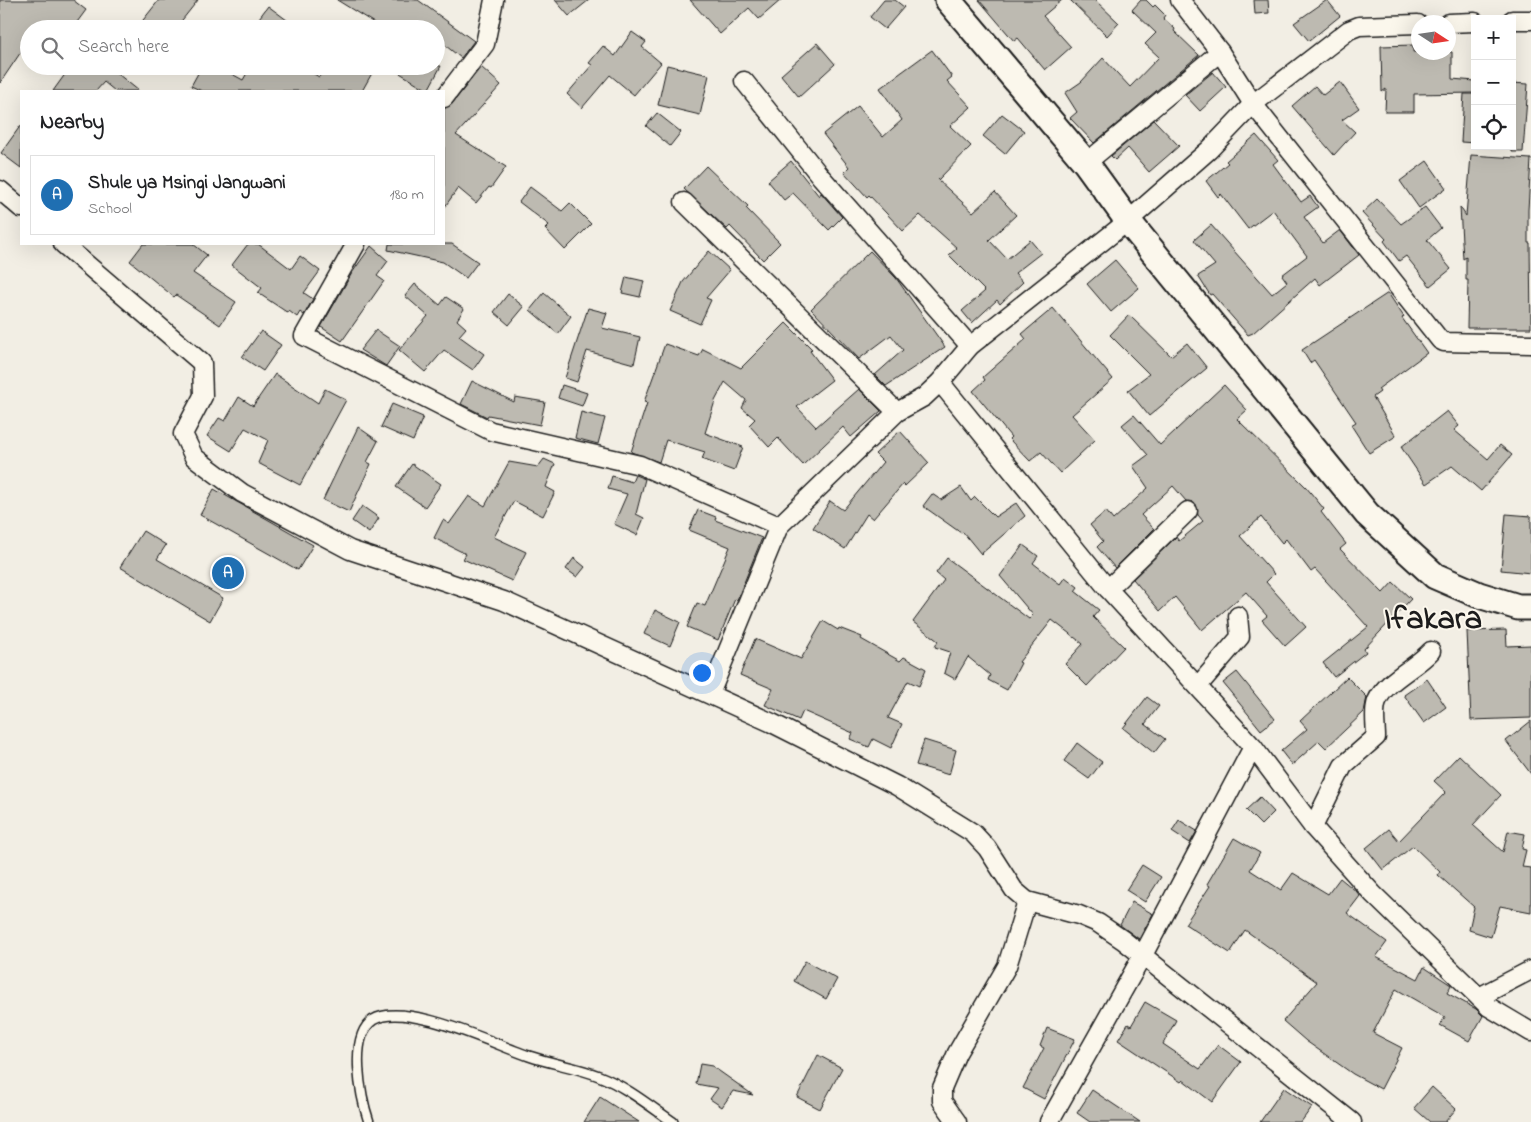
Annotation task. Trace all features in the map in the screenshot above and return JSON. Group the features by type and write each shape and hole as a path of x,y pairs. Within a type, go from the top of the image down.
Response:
{"main road":[{"path":"948,0 1086,163 1128,221 1367,514 1435,576 1479,595 1518,607 1531,607"}],"street":[{"path":"445,97 485,44 494,0"},
{"path":"1180,0 1220,52 1253,104 1440,340 1444,342 1531,344"},
{"path":"1516,20 1531,20"},
{"path":"1456,23 1471,22"},
{"path":"710,694 779,526 897,412 924,397 940,382 970,346 1128,221 1209,150 1253,104 1349,30 1359,26 1411,24"},
{"path":"1086,163 1220,52"},
{"path":"744,81 820,177 970,346"},
{"path":"0,190 20,207"},
{"path":"684,202 897,412"},
{"path":"64,245 202,363 203,396 183,434 194,457 242,493 350,550 492,596 710,694 841,757 966,827 982,841 1004,877 1026,901 1061,909 1098,923 1143,954 1352,1122"},
{"path":"355,245 304,336 491,431 640,465 779,526"},
{"path":"940,382 1108,589 1253,747 1313,827 1373,894 1489,1007 1531,1032"},
{"path":"1108,589 1188,511"},
{"path":"1198,686 1240,637 1238,616"},
{"path":"1313,827 1343,766 1376,737 1376,702 1392,683 1420,663 1431,651"},
{"path":"1053,1120 1253,747"},
{"path":"957,1122 942,1101 942,1088 957,1053 1007,966 1026,901"},
{"path":"1479,997 1531,970"}],"lane":[{"path":"368,1122 358,1072 360,1050 364,1034 371,1022 392,1014 451,1026 530,1056 599,1076 673,1122"}],"building":[{"path":"0,0 73,0 86,10 79,20 20,20 20,53 0,83"},
{"path":"159,0 198,0 182,20 143,20"},
{"path":"337,0 418,0 474,41 461,58 445,45 445,20 369,20"},
{"path":"555,0 589,0 569,16"},
{"path":"690,0 781,0 759,19 749,8 720,34"},
{"path":"884,0 895,0 904,7 885,29 870,17"},
{"path":"979,0 1062,0 1043,16 1071,47 1045,70 1018,38 1014,41"},
{"path":"1070,0 1095,0 1119,23 1107,36"},
{"path":"1141,0 1146,0 1153,7 1155,5 1165,15 1163,18 1175,29 1174,31 1199,55 1094,143 1070,118 1077,112 1065,93 1081,82 1103,58 1130,87 1159,57 1145,44 1156,33 1132,10"},
{"path":"1254,0 1268,0 1269,13 1255,14"},
{"path":"1327,0 1340,16 1309,41 1294,23"},
{"path":"268,6 287,20 258,20"},
{"path":"632,32 646,42 642,47 661,63 634,95 610,75 582,108 567,94 592,65 589,63 603,46 615,56"},
{"path":"817,43 835,64 799,97 781,75"},
{"path":"1411,45 1411,60 1452,60 1452,79 1471,81 1471,93 1414,94 1414,112 1385,112 1386,89 1382,92 1381,46"},
{"path":"932,50 952,77 947,81 971,107 950,126 971,146 938,180 973,212 995,192 1016,215 989,240 1007,259 1030,240 1041,253 1015,273 1023,282 1000,304 997,300 972,323 962,311 985,291 949,255 957,248 920,215 903,231 844,172 849,167 823,134 858,106 883,137 902,120 880,88"},
{"path":"667,65 709,75 700,115 658,105"},
{"path":"481,67 501,85 456,135 506,167 491,188 489,187 476,203 458,188 445,207 445,108 452,104"},
{"path":"1213,72 1226,87 1200,111 1185,95"},
{"path":"65,75 119,75 138,90 114,90 104,82 97,90 54,90"},
{"path":"197,75 234,75 243,80 246,75 316,75 319,77 320,75 371,75 363,90 200,90 191,86"},
{"path":"403,75 436,75 428,90"},
{"path":"1340,82 1359,108 1342,120 1355,132 1334,155 1292,106 1315,86 1323,95"},
{"path":"1516,83 1528,84 1523,152 1512,152 1512,150 1516,150"},
{"path":"1464,94 1471,94 1471,143 1461,142"},
{"path":"657,113 681,132 670,146 646,126"},
{"path":"1002,114 1024,131 1005,154 983,136"},
{"path":"1154,120 1179,146 1149,172 1128,148 1115,160 1111,156"},
{"path":"20,126 20,167 1,153"},
{"path":"1256,135 1278,160 1273,164 1301,202 1310,196 1318,207 1304,217 1323,243 1340,230 1359,255 1320,285 1315,278 1253,333 1248,335 1212,294 1210,295 1198,276 1215,265 1194,240 1211,225 1272,294 1287,282 1282,275 1307,256 1273,210 1248,229 1221,194 1218,197 1206,181 1228,163 1226,161"},
{"path":"1471,155 1531,159 1528,243 1530,243 1531,328 1467,328 1468,280 1466,280 1466,257 1463,259 1460,207 1466,216"},
{"path":"791,161 819,196 821,193 842,217 829,230 793,193 784,200 768,181"},
{"path":"1427,161 1446,188 1419,208 1400,181"},
{"path":"706,166 748,206 746,208 780,243 763,260 730,226 727,229 684,189"},
{"path":"530,187 562,211 570,203 591,224 565,250 545,229 549,225 519,202"},
{"path":"1377,199 1401,224 1425,207 1441,228 1427,240 1451,269 1430,286 1406,256 1399,261 1384,241 1386,239 1362,213"},
{"path":"452,244 478,262 466,278 443,262 388,250 389,245"},
{"path":"142,245 194,245 207,255 193,273 236,302 220,325 176,295 174,297 130,261"},
{"path":"247,245 259,245 291,269 300,256 320,271 304,293 313,299 304,315 300,312 297,317 258,293 262,288 232,265"},
{"path":"371,246 388,261 377,276 384,281 342,341 321,327 352,273"},
{"path":"709,251 730,270 706,298 711,300 700,324 670,311 683,282"},
{"path":"870,251 896,278 945,347 886,386 875,375 903,350 891,335 859,359 811,309"},
{"path":"1115,260 1139,288 1111,312 1087,284"},
{"path":"626,277 644,281 640,297 622,293"},
{"path":"415,284 440,305 446,297 464,309 457,320 466,328 459,336 484,354 473,370 444,350 425,372 399,350 428,316 405,296"},
{"path":"544,293 571,316 558,334 530,310"},
{"path":"1388,293 1404,317 1402,318 1427,353 1378,389 1380,392 1373,397 1396,436 1369,453 1351,425 1356,422 1314,360 1310,363 1302,350"},
{"path":"508,294 524,307 509,325 494,312"},
{"path":"588,308 607,313 602,328 640,337 634,364 587,351 577,382 565,378"},
{"path":"1053,308 1113,379 1072,415 1095,440 1060,473 1041,452 1030,461 1009,439 1011,437 973,391 985,380 983,377 1026,339 1022,334"},
{"path":"1129,315 1171,356 1187,343 1207,368 1149,416 1128,390 1149,374 1110,335"},
{"path":"786,323 812,349 810,351 832,380 797,407 816,427 859,389 881,411 851,437 843,427 803,465 778,438 769,447 749,425 755,419 742,408 746,400 725,382 715,401 705,433 743,447 734,471 702,459 705,452 666,440 659,462 631,452 647,403 644,402 665,344 699,356 703,349 741,368"},
{"path":"376,330 400,346 386,366 360,350"},
{"path":"261,331 281,345 263,371 242,357"},
{"path":"275,374 318,403 325,389 346,400 300,485 258,463 268,440 245,428 231,451 207,436 219,418 225,421 239,397 253,406"},
{"path":"472,381 514,402 515,397 545,402 540,425 488,415 487,417 461,404"},
{"path":"562,385 587,393 582,406 558,398"},
{"path":"1224,385 1247,410 1237,419 1306,487 1324,509 1321,512 1346,544 1340,549 1383,593 1393,582 1411,599 1364,649 1366,652 1334,677 1323,663 1368,627 1315,569 1311,572 1286,539 1282,543 1261,517 1240,536 1274,574 1266,582 1306,627 1285,646 1262,620 1267,616 1246,592 1202,630 1175,597 1160,611 1133,579 1176,537 1179,541 1203,521 1198,515 1196,504 1186,501 1173,486 1141,515 1154,529 1115,568 1097,547 1103,541 1090,525 1106,511 1113,520 1148,488 1133,466 1148,455 1122,425 1134,415 1160,445"},
{"path":"392,404 423,417 413,441 381,427"},
{"path":"1447,411 1459,426 1454,430 1488,459 1500,445 1512,455 1481,491 1452,466 1426,484 1401,447"},
{"path":"581,412 605,418 598,444 575,438"},
{"path":"358,427 378,441 367,462 371,464 349,512 323,500"},
{"path":"900,431 929,463 905,486 903,484 873,519 867,514 845,549 813,528 830,501 843,510 883,462 875,454"},
{"path":"544,459 555,464 546,487 555,492 543,516 514,501 494,537 526,552 512,581 463,559 466,554 434,538 443,520 449,524 469,496 485,506 509,462 538,467"},
{"path":"412,464 441,484 425,507 396,487"},
{"path":"635,475 645,479 636,514 644,518 637,535 614,524 627,494 608,489 612,476 632,482"},
{"path":"961,487 971,501 975,497 995,517 1016,503 1025,516 981,554 963,532 961,533 923,506 932,494 941,500"},
{"path":"214,489 313,545 298,570 200,515"},
{"path":"362,506 379,518 369,533 352,521"},
{"path":"698,510 716,517 715,520 762,538 737,600 735,599 718,640 687,627 697,603 705,606 730,547 689,530"},
{"path":"1506,514 1531,516 1531,573 1501,570"},
{"path":"143,531 166,545 157,559 223,598 210,621 120,567"},
{"path":"1023,545 1038,556 1033,563 1060,584 1065,577 1078,587 1075,591 1099,610 1093,617 1124,647 1087,686 1065,664 1083,644 1052,620 1019,662 1021,663 1007,690 988,680 990,675 968,657 955,679 944,673 950,652 935,647 938,641 913,622 944,580 936,573 947,558 1029,619 1033,615 1000,576"},
{"path":"574,558 585,567 577,577 566,569"},
{"path":"655,610 680,622 670,646 644,634"},
{"path":"823,621 838,630 839,628 862,637 861,639 900,661 904,657 926,669 919,686 908,681 888,718 902,724 891,748 873,739 869,747 850,739 853,733 803,711 799,720 765,705 773,689 740,675 755,639 801,659"},
{"path":"1506,630 1507,646 1531,645 1531,718 1471,720 1467,631"},
{"path":"1237,672 1275,719 1261,730 1223,683"},
{"path":"1347,677 1367,697 1364,712 1326,748 1319,741 1292,765 1281,751 1307,729 1300,721"},
{"path":"1427,679 1446,707 1424,723 1404,695"},
{"path":"1147,697 1159,706 1145,724 1165,739 1154,753 1123,728"},
{"path":"1531,721 1531,774 1506,741"},
{"path":"924,740 956,750 949,775 916,765"},
{"path":"1077,743 1102,762 1089,779 1064,761"},
{"path":"1459,755 1501,795 1473,825 1503,852 1508,831 1525,834 1522,849 1526,850 1522,867 1531,868 1531,912 1500,906 1491,937 1469,930 1474,907 1438,875 1440,872 1413,846 1383,870 1366,848 1389,829 1399,841 1446,792 1434,781"},
{"path":"1260,797 1274,812 1261,825 1246,810"},
{"path":"1179,820 1197,831 1190,843 1172,831"},
{"path":"1234,838 1260,853 1250,870 1281,890 1293,873 1328,894 1340,878 1357,892 1360,896 1347,913 1387,942 1376,957 1418,979 1424,967 1451,985 1447,993 1476,1009 1483,1016 1469,1041 1440,1025 1445,1017 1396,989 1373,1033 1402,1048 1381,1089 1353,1074 1306,1041 1283,1021 1317,982 1245,930 1230,953 1185,924 1210,886 1207,884"},
{"path":"1142,865 1161,877 1145,902 1126,890"},
{"path":"1132,902 1153,914 1139,939 1120,925"},
{"path":"805,961 837,979 826,999 794,981"},
{"path":"1145,1002 1176,1020 1163,1044 1200,1069 1218,1045 1241,1062 1212,1102 1183,1080 1181,1082 1118,1040 1128,1024 1131,1026"},
{"path":"1047,1028 1075,1039 1044,1099 1023,1088 1044,1048 1040,1046"},
{"path":"818,1055 842,1068 820,1109 797,1097"},
{"path":"700,1064 712,1066 753,1095 733,1091 722,1107 710,1099 718,1088 696,1084"},
{"path":"1432,1087 1456,1109 1445,1122 1430,1122 1414,1108"},
{"path":"1284,1088 1312,1107 1301,1122 1260,1122"},
{"path":"1092,1090 1140,1122 1090,1122 1077,1113"},
{"path":"600,1097 639,1122 584,1122"}],"place":[{"name":"Shule ya Msingi Jangwani","path":"228,573"}],"district":[{"name":"Ifakara","path":"1433,620"}]}
